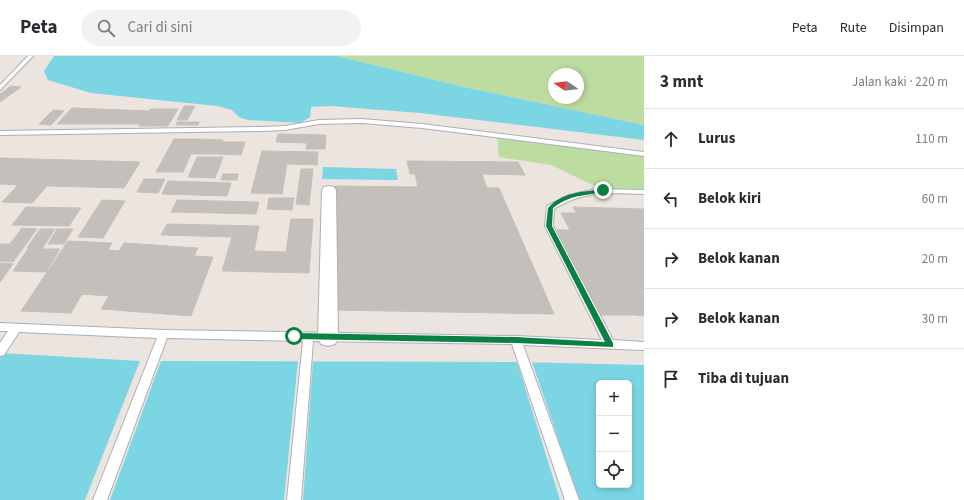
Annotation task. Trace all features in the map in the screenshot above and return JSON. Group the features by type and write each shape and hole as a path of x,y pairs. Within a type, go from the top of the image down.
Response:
{"street":[{"path":"328,338 329,190"}],"lane":[{"path":"0,88 31,56"},
{"path":"0,133 261,129 301,126 319,122 362,121 422,126 644,154"},
{"path":"610,345 549,226 550,208 572,195 603,190 644,192"},
{"path":"0,327 164,334 328,338 516,340 644,346"},
{"path":"0,352 16,328"},
{"path":"100,500 164,334"},
{"path":"294,500 308,337"},
{"path":"516,340 572,500"}],"green space":[{"path":"337,56 644,56 644,125 464,87"},
{"path":"497,136 644,154 644,192 603,190 551,165 499,157"}],"water":[{"path":"54,56 337,56 464,87 644,125 644,140 420,113 330,106 311,107 310,117 300,123 248,120 239,117 232,110 217,106 91,93 48,80 44,71"},
{"path":"323,167 396,169 398,180 322,179"},
{"path":"0,353 140,361 517,362 644,365 644,500 0,500"}],"pier":[{"path":"140,361 161,361 110,500 85,500"},
{"path":"298,361 313,361 303,500 284,500"},
{"path":"517,362 532,362 579,500 560,500"}],"building":[{"path":"11,86 21,87 0,102 0,94"},
{"path":"184,106 195,106 187,120 177,120"},
{"path":"72,108 149,111 151,109 178,109 168,126 139,126 140,124 57,124"},
{"path":"53,110 64,111 51,125 39,124"},
{"path":"177,122 199,122 198,125 176,125"},
{"path":"278,134 326,135 325,149 306,149 307,143 276,142"},
{"path":"174,139 198,139 183,172 156,172"},
{"path":"198,139 223,140 218,154 192,154"},
{"path":"222,142 245,142 241,155 218,154"},
{"path":"262,151 318,152 317,165 287,164 282,194 251,193"},
{"path":"197,157 223,157 215,178 188,177"},
{"path":"0,158 140,162 124,188 47,186 32,203 2,202 18,185 0,184"},
{"path":"407,161 518,162 525,175 482,174 487,188 418,187 415,174 410,174"},
{"path":"301,169 313,169 309,205 296,204"},
{"path":"223,174 238,174 237,180 221,180"},
{"path":"144,179 165,179 158,193 137,192"},
{"path":"168,181 231,183 227,196 162,194"},
{"path":"334,186 499,188 554,314 333,310"},
{"path":"269,198 294,198 292,210 267,209"},
{"path":"102,200 125,201 103,238 78,237"},
{"path":"177,200 259,202 256,214 171,212"},
{"path":"26,207 81,208 69,226 12,225"},
{"path":"573,207 644,209 644,316 636,315"},
{"path":"561,213 576,213 636,315 601,315 557,230 570,230"},
{"path":"291,219 313,219 309,273 222,271 232,237 161,235 167,224 259,226 254,251 286,252"},
{"path":"22,228 37,229 13,262 0,261 0,244 10,244"},
{"path":"40,229 55,229 42,249 27,248"},
{"path":"57,229 73,229 64,244 48,244"},
{"path":"68,241 112,243 71,313 21,311"},
{"path":"124,243 198,248 194,256 213,257 191,316 101,309 109,296 82,294 107,250 119,251"},
{"path":"28,249 60,249 46,272 13,271"},
{"path":"0,263 13,264 0,282"}],"route":[{"path":"294,336 328,338 516,340 610,345 549,226 550,208 558,202 572,195 603,190"}]}
